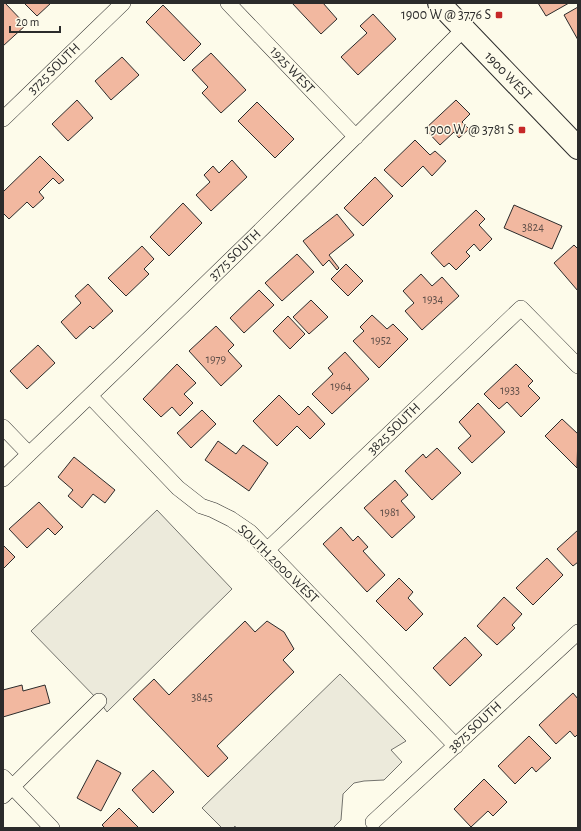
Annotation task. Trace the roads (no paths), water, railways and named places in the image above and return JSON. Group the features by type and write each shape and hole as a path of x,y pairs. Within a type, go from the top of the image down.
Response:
{"main road":[{"name":"1900 WEST","path":"439,3 578,148"}],"street":[{"name":"3725 SOUTH","path":"3,119 123,3"},
{"name":"1925 WEST","path":"228,3 356,137"},
{"name":"3775 SOUTH","path":"3,479 356,137 464,29"},
{"name":"3825 SOUTH","path":"267,550 521,308 578,366"},
{"name":"SOUTH 2000 WEST","path":"90,396 178,488 201,506 231,519 250,532 456,746"},
{"path":"3,427 29,454"},
{"name":"3875 SOUTH","path":"373,822 578,632"},
{"path":"52,828 6,787 99,702"}],"place":[{"name":"1900 W @ 3776 S","path":"499,15"},
{"name":"1900 W @ 3781 S","path":"522,130"}]}
